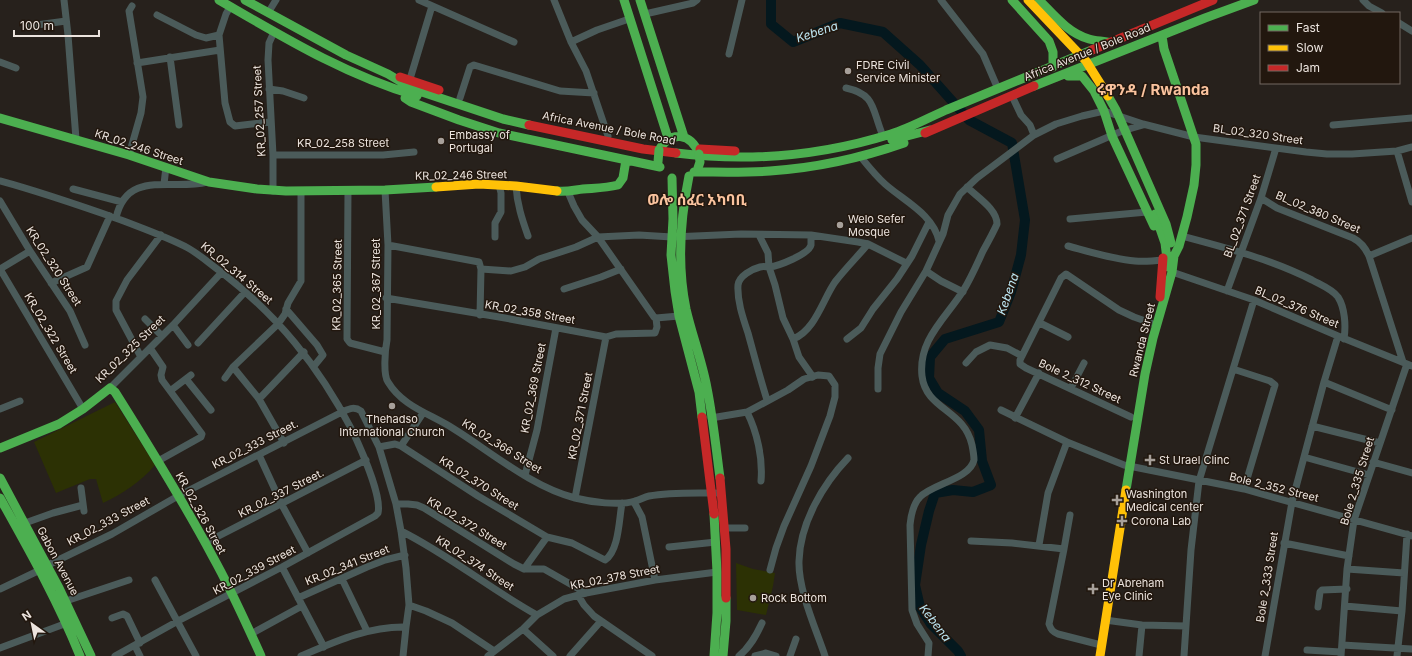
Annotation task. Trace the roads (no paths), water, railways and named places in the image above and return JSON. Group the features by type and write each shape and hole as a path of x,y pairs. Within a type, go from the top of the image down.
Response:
{"main road":[{"name":"Africa Avenue / Bole Road","path":"219,0 274,32 345,70 389,88 414,95 480,119 555,139 657,159 708,164 750,165 813,159 848,153 930,130 1205,18 1254,0"},
{"name":"Africa Avenue / Bole Road","path":"244,0 346,55 388,74 413,89 503,119 643,149 718,158 783,156 836,149 892,134 1213,0"},
{"path":"624,0 668,138"},
{"path":"640,0 684,137"},
{"path":"1012,0 1049,41 1053,52 1053,67"},
{"path":"1020,0 1081,64 1097,88 1109,112 1163,234 1168,270 1162,293"},
{"path":"1028,0 1086,61 1107,93 1166,224 1174,256"},
{"path":"1040,0 1066,27 1072,31 1086,38 1111,43"},
{"path":"1200,6 1205,18"},
{"name":"Rwanda Street","path":"1100,656 1098,644 1106,567 1152,338 1172,272 1174,256 1182,236 1196,174 1196,144 1164,49 1162,36"},
{"name":"Africa Avenue / Bole Road","path":"388,74 410,79 460,98 541,122 654,144 659,149"},
{"name":"Rwanda Street","path":"1061,76 1082,76 1094,92 1104,111 1112,136 1159,239 1163,260 1160,291 1162,293 1144,348 1131,418 1127,466 1105,620 1093,656"},
{"name":"Africa Avenue / Bole Road","path":"389,88 411,102 499,133 656,165"},
{"name":"KR_02_246 Street","path":"0,118 129,155 210,182 273,191 385,190 466,184 516,186 568,192 582,189 616,186 622,180 626,160"},
{"name":"Africa Avenue / Bole Road","path":"698,152 742,152 812,147 926,119"},
{"name":"Africa Avenue / Bole Road","path":"693,177 800,168 825,164 899,145 930,130"},
{"path":"672,188 669,181 656,168 659,149 668,138 675,136 684,137 693,142 698,152 700,162 683,205 671,255 679,316 699,392 712,493 717,572 714,656"},
{"path":"656,165 665,174 672,178 693,177"},
{"path":"672,178 673,219 684,293 707,388 722,493 726,549 726,621 723,656"},
{"name":"KR_02_325 Street","path":"0,448 59,424 110,388"},
{"name":"KR_02_326 Street","path":"110,388 115,392 178,496 232,594 261,656"},
{"name":"Gabon Avenue","path":"0,478 25,523 28,538"},
{"name":"Gabon Avenue","path":"1,501 28,538 44,567 66,601 91,656"},
{"name":"Gabon Avenue","path":"44,567 80,656"}],"street":[{"path":"64,0 76,139"},
{"path":"268,13 276,0"},
{"path":"419,0 514,42"},
{"path":"554,0 571,42 586,71 608,136"},
{"path":"645,14 693,3 697,0"},
{"path":"729,54 742,0"},
{"path":"941,0 983,54 998,89"},
{"path":"1363,0 1369,6 1380,12"},
{"path":"129,155 141,113 143,97 129,11 132,6"},
{"path":"410,79 432,6"},
{"path":"230,7 219,35 225,102 230,122 235,126 270,122"},
{"path":"157,15 196,35 206,38 219,35"},
{"path":"571,42 598,30 629,19"},
{"path":"29,26 66,21"},
{"path":"1400,24 1412,30"},
{"name":"KR_02_257 Street","path":"273,191 273,154 270,122 268,54 269,43 274,32"},
{"path":"137,63 220,50"},
{"path":"170,57 179,125"},
{"path":"0,62 16,68"},
{"path":"460,98 470,67 474,65 560,91 594,93"},
{"path":"846,88 856,90 867,97 881,131"},
{"path":"269,89 304,98"},
{"path":"1012,96 1021,115 1030,125 1034,135"},
{"path":"878,389 880,354 901,312 926,271 952,207 960,194 982,174 1034,135 1069,120 1104,111"},
{"name":"BL_02_320 Street","path":"1104,111 1143,124 1194,137 1327,154 1398,151 1412,147"},
{"path":"1332,125 1412,118"},
{"path":"1057,159 1122,131 1143,124"},
{"name":"BL_02_371 Street","path":"1227,291 1261,198 1276,148"},
{"path":"1398,151 1412,202"},
{"name":"KR_02_258 Street","path":"273,154 383,155 414,152"},
{"path":"860,156 886,185 910,202 929,222 936,231 939,241"},
{"path":"164,184 166,167"},
{"name":"KR_02_314 Street","path":"0,181 72,202 160,235 190,248 245,292 278,324 304,352 314,366 342,412 366,460 374,485 379,509"},
{"path":"51,283 87,267 122,202 127,195 135,189 164,184 193,184 210,182"},
{"path":"495,237 495,222 501,212 501,193 499,185"},
{"path":"516,186 520,212 528,236"},
{"path":"928,656 929,643 917,624 912,610 911,514 920,496 965,472 971,467 974,459 970,438 963,426 955,417 934,402 927,393 922,376 922,364 927,343 933,330 963,292 997,224 996,216 992,211 967,187"},
{"path":"73,189 122,202"},
{"name":"KR_02_365 Street","path":"348,190 347,339 350,343 385,352"},
{"name":"KR_02_367 Street","path":"385,190 388,245 385,352 386,377"},
{"path":"225,378 233,367 278,324 285,314 286,308 301,281 301,191"},
{"path":"568,192 582,220 598,237 656,318 679,316"},
{"name":"BL_02_380 Street","path":"1261,198 1277,208 1360,242 1369,256 1407,364"},
{"name":"KR_02_320 Street","path":"0,201 30,251 70,311 85,345"},
{"path":"1070,218 1147,212"},
{"path":"847,339 861,328 873,309 896,279 922,237 929,222"},
{"path":"481,269 511,271 525,267 543,257 576,247 598,237 639,235 676,237 741,234 811,235 868,244 906,263"},
{"path":"141,358 116,310 116,301 127,280 160,235"},
{"path":"759,235 768,253 768,267 775,285 783,318 793,339 799,357 813,376"},
{"path":"767,400 740,306 739,280 745,274 760,267 768,267 801,255 808,250 811,245 811,235"},
{"name":"Bole 2_333 Street","path":"1182,236 1241,251 1287,268 1334,293 1338,297 1343,312 1345,328 1324,382 1292,502 1265,656"},
{"path":"1369,256 1412,238"},
{"path":"793,339 806,330 816,317 836,281 868,244"},
{"path":"388,245 477,261 480,264 481,269 480,315"},
{"path":"1068,246 1107,257 1136,262 1163,260"},
{"path":"0,269 30,251"},
{"name":"KR_02_322 Street","path":"0,269 82,409"},
{"path":"564,289 621,270"},
{"path":"926,271 941,281 963,292"},
{"name":"BL_02_376 Street","path":"1172,272 1254,300 1341,338 1407,364"},
{"name":"KR_02_325 Street","path":"110,388 141,358 222,273"},
{"path":"966,363 976,352 990,344 1007,348 1022,356 1040,323 1061,278 1066,274 1119,310 1151,323"},
{"path":"198,343 245,292"},
{"name":"KR_02_358 Street","path":"386,298 437,306 480,315 520,320 606,337 616,334 654,333 657,327 656,318"},
{"path":"1184,656 1191,550 1199,481 1254,300"},
{"path":"286,308 317,345 323,356 314,366"},
{"path":"145,319 162,336"},
{"path":"1040,323 1068,336"},
{"path":"173,325 188,345"},
{"name":"KR_02_369 Street","path":"525,475 537,430 556,328"},
{"name":"KR_02_371 Street","path":"575,498 606,337"},
{"path":"150,348 162,364 163,369 161,377 202,434 201,437 158,461"},
{"path":"259,399 304,352"},
{"name":"Bole 2_312 Street","path":"1022,356 1020,364 1131,418"},
{"path":"1071,388 1084,363"},
{"name":"Bole 2_335 Street","path":"1341,651 1347,589 1347,569 1354,520 1407,364"},
{"path":"233,367 259,399 284,443"},
{"path":"1233,369 1270,381 1275,385 1244,489"},
{"path":"1015,418 1039,373"},
{"path":"711,418 748,412 767,400 788,390 804,379 813,376 829,376 835,385 835,397 830,416 811,466 784,526 770,570"},
{"path":"170,391 188,377 211,410"},
{"name":"KR_02_366 Street","path":"386,377 394,390 404,400 423,413 453,429 525,475 553,490 575,498 613,504 634,502 650,496 722,493"},
{"path":"1324,382 1392,410"},
{"path":"0,409 20,401"},
{"path":"342,412 353,408 357,408 361,412 379,447 396,504 401,531 409,605 403,656"},
{"name":"Bole 2_352 Street","path":"1001,410 1067,442 1127,466 1244,489 1410,535"},
{"name":"KR_02_333 Street.","path":"178,496 342,412"},
{"path":"748,412 756,432 761,461 761,482"},
{"path":"379,447 395,444 401,446 423,413"},
{"path":"1312,426 1380,443"},
{"path":"1039,545 1048,494 1067,442"},
{"name":"KR_02_370 Street","path":"401,446 478,496 547,537 572,543 605,560 612,554 615,546 622,503"},
{"path":"259,455 282,505 308,553"},
{"path":"1304,457 1369,475"},
{"path":"824,656 803,590 799,562 804,533 817,500 836,470 848,458"},
{"name":"KR_02_337 Street.","path":"205,544 366,460"},
{"path":"1373,462 1412,473"},
{"path":"25,523 53,513 84,508 81,488"},
{"name":"KR_02_333 Street","path":"0,590 112,534 178,496"},
{"path":"634,502 642,517 654,580"},
{"name":"KR_02_372 Street","path":"396,504 417,505 424,508 524,569"},
{"name":"KR_02_339 Street","path":"115,656 375,516 379,509"},
{"path":"1070,516 1049,624 1054,633 1098,644"},
{"path":"725,528 745,528"},
{"name":"KR_02_374 Street","path":"401,531 431,547 537,615"},
{"path":"1396,656 1402,611 1404,573 1410,535"},
{"path":"524,569 547,537"},
{"path":"971,541 1039,545 1064,549"},
{"path":"669,546 716,542"},
{"path":"1284,543 1349,556"},
{"name":"KR_02_341 Street","path":"298,598 385,560 404,555"},
{"path":"282,567 324,647"},
{"path":"524,569 544,569 586,593"},
{"path":"1347,569 1404,573"},
{"name":"KR_02_378 Street","path":"488,656 523,629 537,615 564,598 654,580 717,572"},
{"path":"342,579 368,631"},
{"path":"66,601 129,580"},
{"path":"155,580 196,656"},
{"path":"1318,607 1320,592 1322,590 1347,589"},
{"path":"578,595 588,611 652,656"},
{"path":"409,605 426,611 452,624 494,651"},
{"path":"251,634 302,606"},
{"path":"1345,606 1402,611"},
{"path":"112,618 123,614 127,616 140,656"},
{"path":"1105,620 1142,625 1186,626"},
{"path":"570,656 601,621"},
{"path":"0,648 66,623"},
{"path":"740,656 747,650 762,623"},
{"path":"1139,656 1142,625"},
{"path":"302,656 368,631 394,627 406,627"},
{"path":"523,629 553,656"},
{"path":"790,656 796,639"},
{"path":"1307,650 1341,651 1397,648 1412,649"},
{"path":"755,656 766,653 776,656"}],"waterway":[{"name":"Kebena","path":"771,0 771,24 793,42 840,23 883,32 920,65 969,120 1012,143 1025,220 1021,255 1011,292 999,322 945,339 930,357 929,378 938,393 965,411 979,430 982,461 991,485 973,492 953,490 935,493 921,545 915,585 920,607 931,624 958,651 961,656"}],"place":[{"name":"FDRE Civil Service Minister","path":"848,71"},
{"name":"Embassy of Portugal","path":"441,141"},
{"name":"Welo Sefer Mosque","path":"840,225"},
{"name":"Thehadso International Church","path":"392,406"},
{"name":"St Urael Clinc","path":"1150,460"},
{"name":"Washington Medical center","path":"1117,500"},
{"name":"Corona Lab","path":"1122,521"},
{"name":"Dr Abreham Eye Clinic","path":"1093,589"},
{"name":"Rock Bottom","path":"753,598"}],"district":[{"name":"ሩዋንዳ / Rwanda","path":"1153,90"},
{"name":"ወሎ ሰፈር አካባቢ","path":"697,200"}]}
